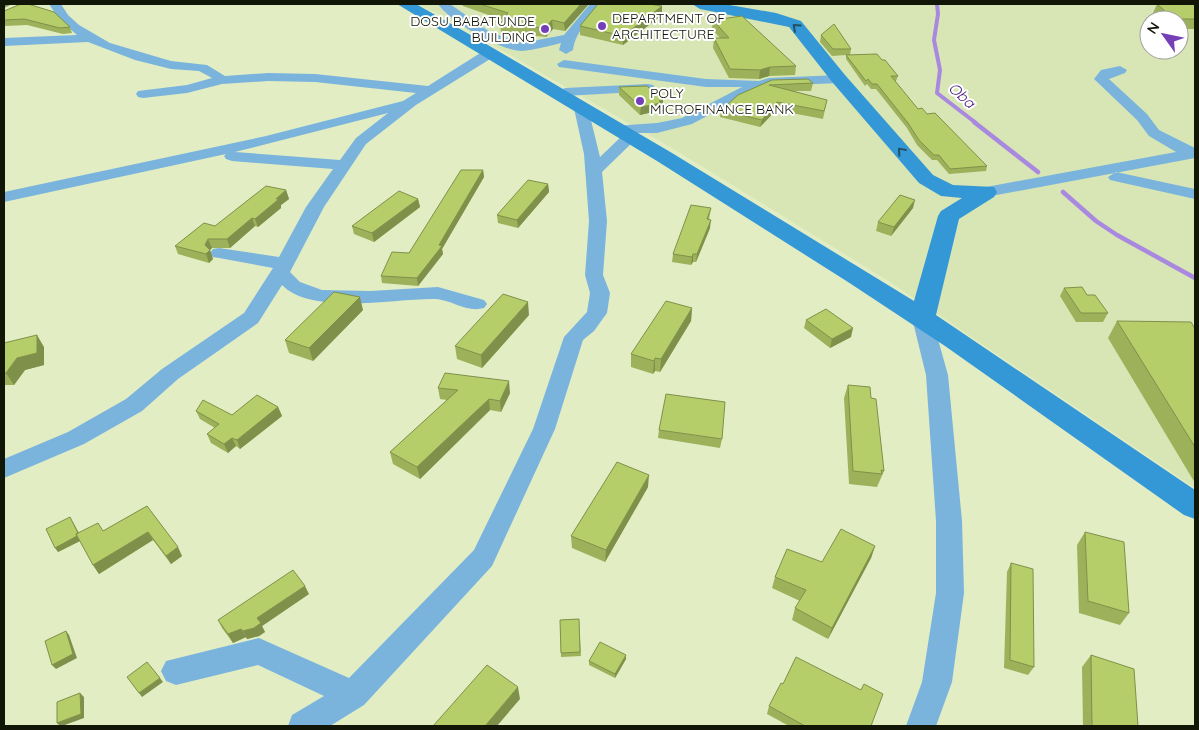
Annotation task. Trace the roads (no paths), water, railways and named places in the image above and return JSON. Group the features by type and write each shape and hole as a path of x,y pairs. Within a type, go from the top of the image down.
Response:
{"street":[{"path":"55,4 59,13 90,38 148,60 184,67 204,68 222,80"},
{"path":"405,4 490,53 567,85 625,132 922,318 1119,457 1195,506"},
{"path":"444,4 448,10 486,35 521,47 568,38"},
{"path":"303,726 353,695 483,558 544,429 574,336 587,326 597,313 600,293 594,275 598,221 592,154 567,85 568,38 575,27 597,4"},
{"path":"700,4 776,18 795,24 839,79 926,179 949,216"},
{"path":"4,44 90,38"},
{"path":"4,469 76,438 134,405 170,374 251,318 282,268 315,207 361,141 411,102 490,53"},
{"path":"1120,70 1106,73 1101,79 1142,117 1154,133 1194,154"},
{"path":"143,94 187,89 222,80 315,78 430,90"},
{"path":"567,85 839,79"},
{"path":"594,172 625,132 657,128 687,120 742,92 769,82"},
{"path":"567,85 706,83"},
{"path":"4,197 267,140 411,102"},
{"path":"4,204 381,124"},
{"path":"926,179 949,191 986,192 1048,179 1194,154"},
{"path":"232,156 345,165"},
{"path":"1116,178 1195,194"},
{"path":"921,726 937,682 950,593 949,521 937,375 922,318 949,216 986,192"},
{"path":"220,253 282,268 293,286 320,296 370,297 438,294 477,304"},
{"path":"176,671 260,651 353,695"}],"waterway":[{"name":"Oba","path":"937,4 938,14 934,40 940,70 937,93 976,123"},
{"name":"Oba","path":"974,122 1038,172"},
{"name":"Oba","path":"1063,192 1096,221 1117,235 1195,278"}],"place":[{"name":"DEPARTMENT OF ARCHITECTURE","path":"602,26"},
{"name":"DOSU BABATUNDE BUILDING","path":"545,29"},
{"name":"POLY MICROFINANCE BANK","path":"640,101"}]}
